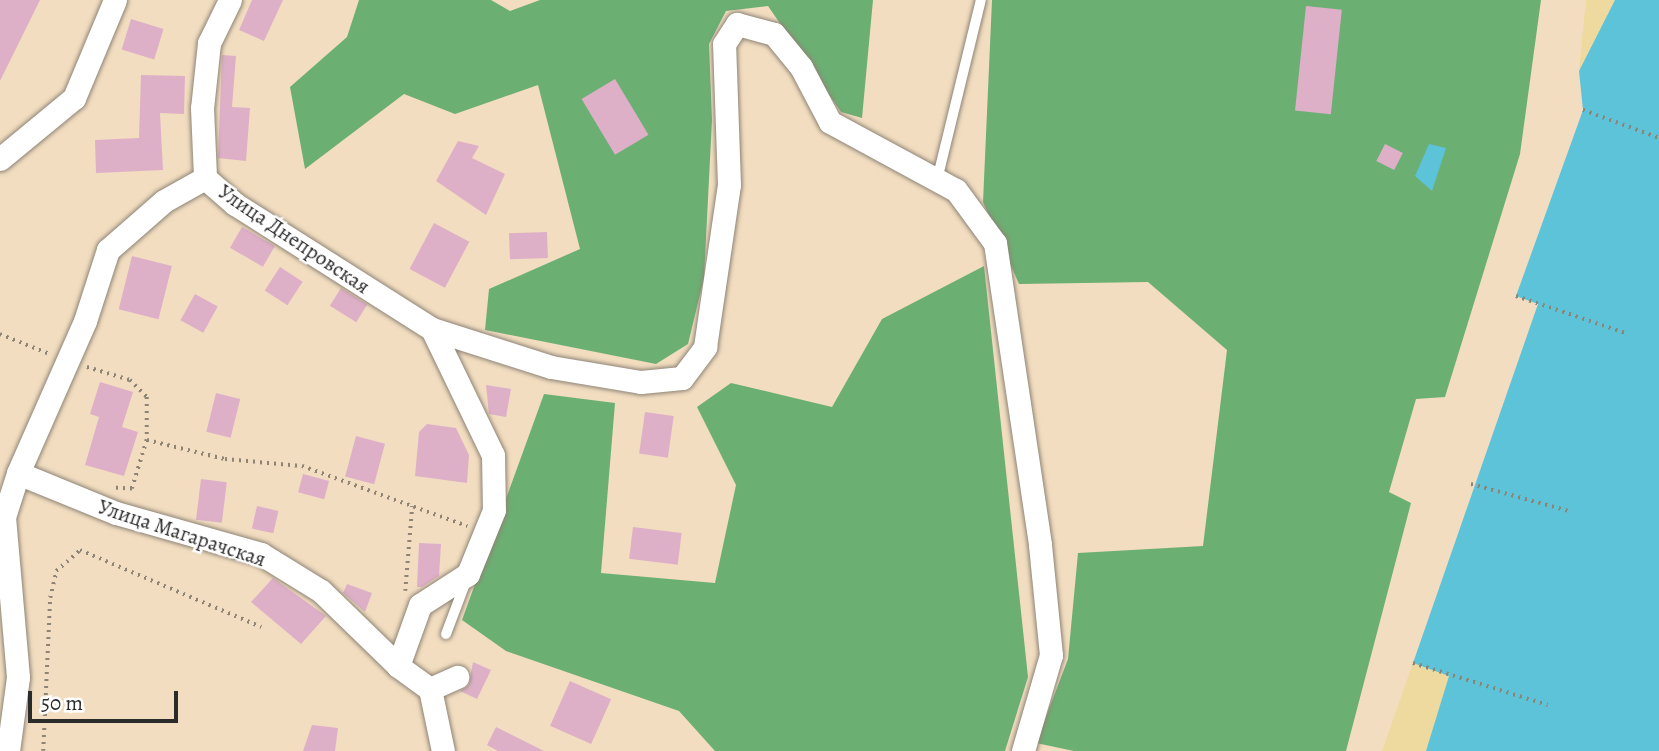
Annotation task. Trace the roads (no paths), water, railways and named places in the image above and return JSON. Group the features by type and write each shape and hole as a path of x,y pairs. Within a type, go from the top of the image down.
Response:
{"street":[{"path":"0,159 74,98 115,0"},
{"name":"Улица Днепровская","path":"230,0 209,43 202,108 205,178 235,204 432,329 551,367 641,382 682,378 705,347 715,308 729,185 724,44 737,24 774,34 801,67 830,122 937,180"},
{"path":"8,751 18,677 4,517 18,473 67,360 108,250 164,201 205,178"},
{"path":"937,180 956,190 995,243 1038,531 1051,655 1023,751"},
{"path":"398,666 420,605 468,574 494,510 493,455 432,329"},
{"name":"Улица Магарачская","path":"18,473 116,513 261,554 321,591 398,666 430,690"},
{"path":"443,751 430,690 457,677"}],"lane":[{"path":"937,180 981,0"},
{"path":"446,634 468,574"}],"water":[{"path":"1615,0 1659,0 1659,751 1426,751 1449,676 1413,663 1538,304 1516,296 1583,110 1579,71"},
{"path":"1429,144 1446,148 1432,191 1415,176"}]}
